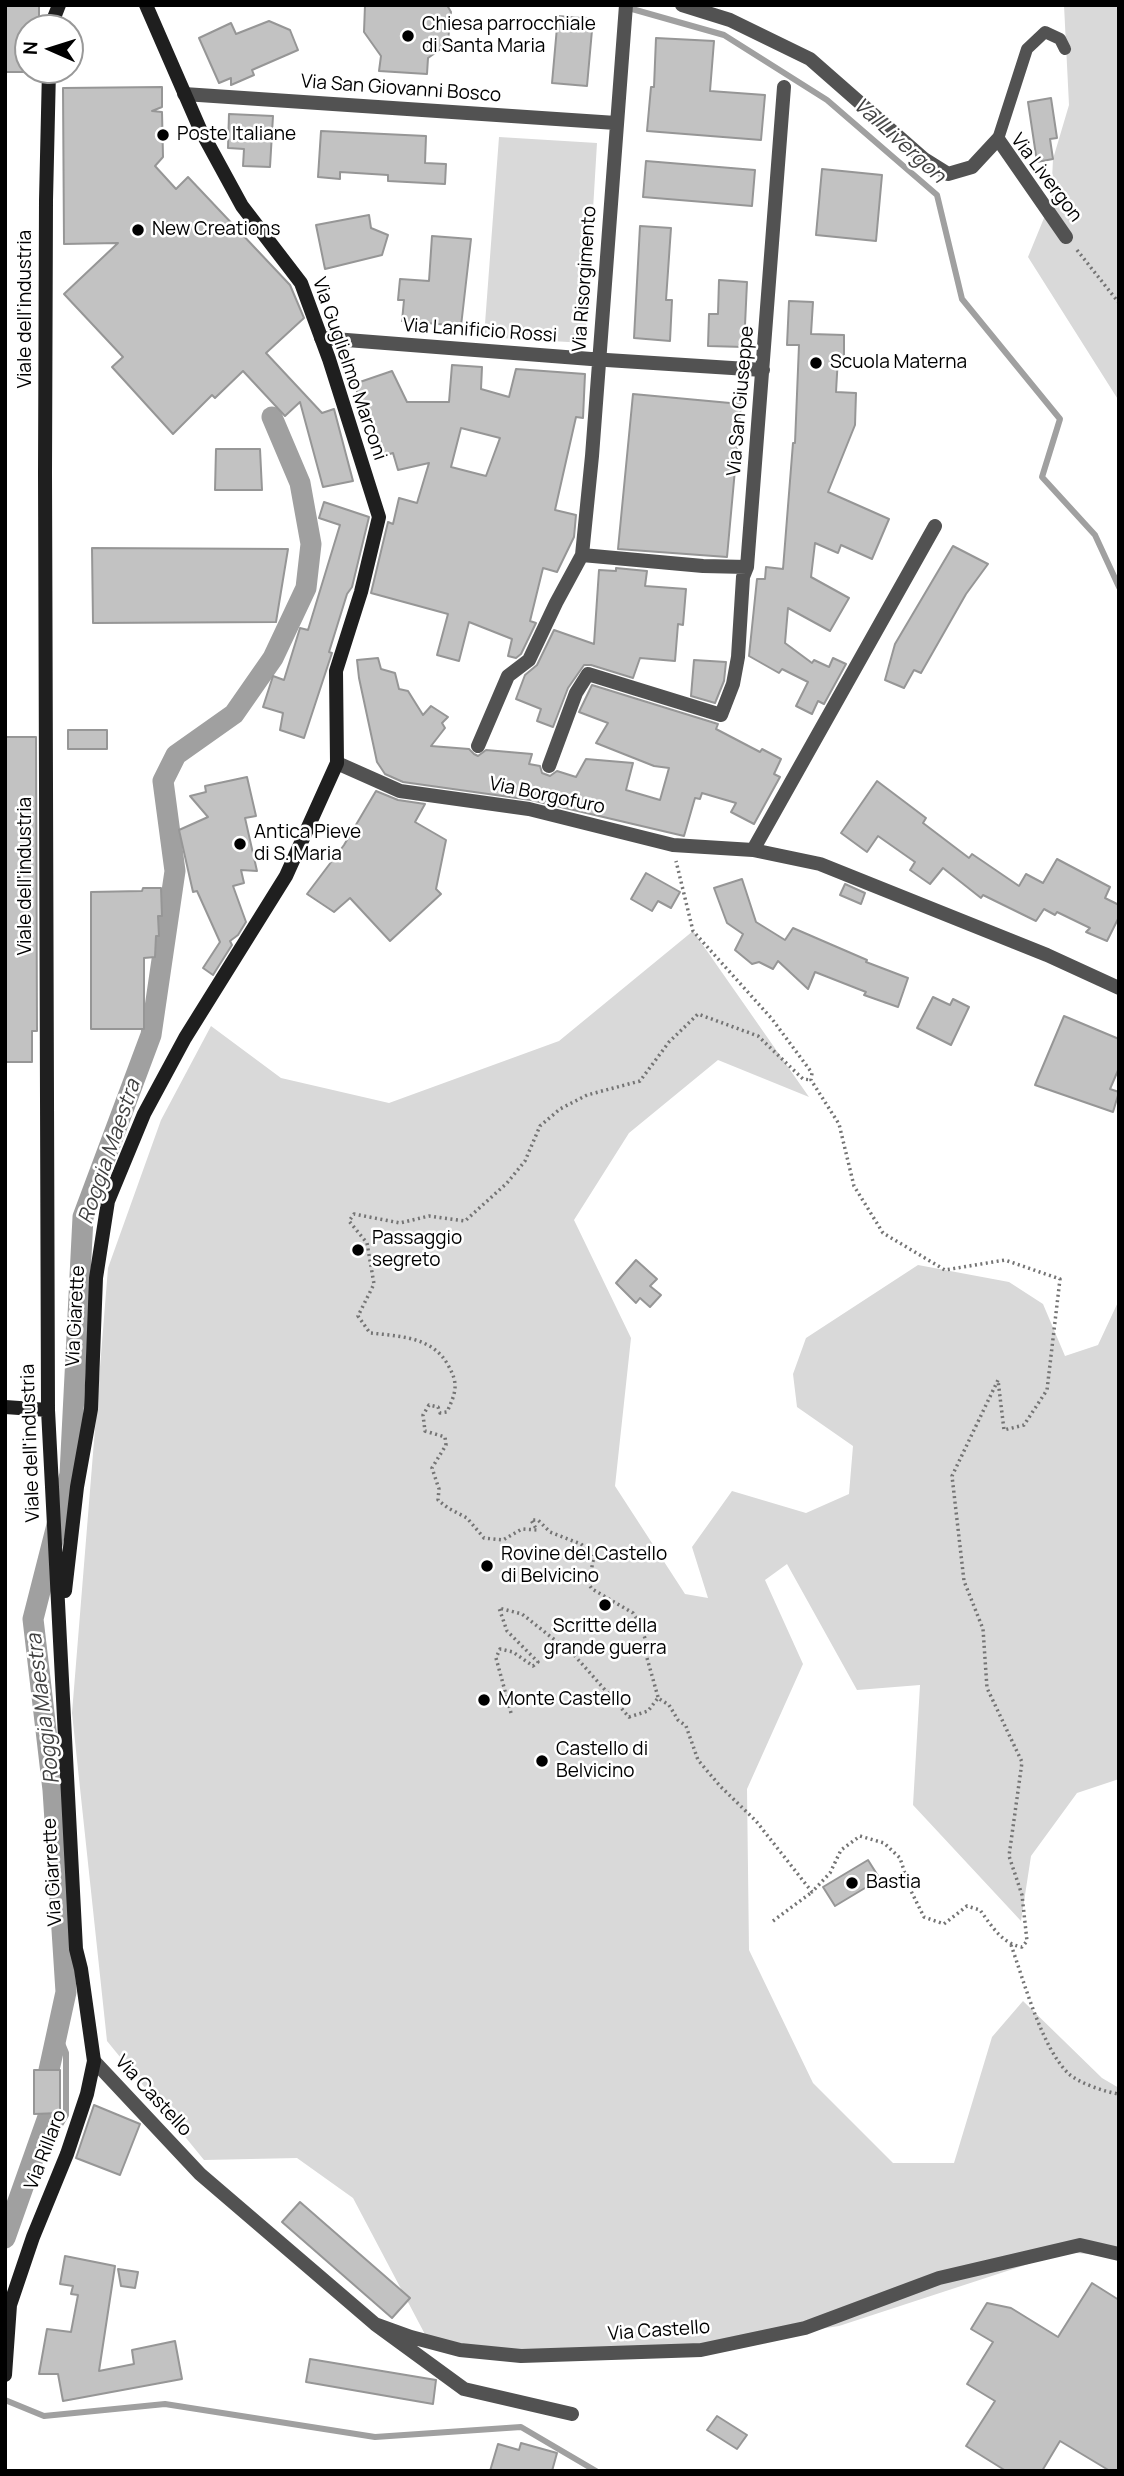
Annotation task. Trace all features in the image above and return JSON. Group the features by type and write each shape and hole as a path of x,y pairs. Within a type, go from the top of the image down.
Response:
{"street":[{"name":"Via Guglielmo Marconi","path":"135,5 148,12 200,130 242,206 301,283 379,517 361,592 336,671 337,762"},
{"name":"Via Risorgimento","path":"582,555 626,5"},
{"name":"Via Livergon","path":"682,5 730,20 810,59 924,159 947,174 972,167 998,139 1066,237"},
{"name":"Viale dell'industria","path":"49,84 45,390 48,1410 62,1681"},
{"name":"Via San Giuseppe","path":"549,766 576,693 588,674 720,715 733,684 738,657 743,577 747,567 784,87"},
{"name":"Via San Giovanni Bosco","path":"184,93 616,124"},
{"name":"Via Lanificio Rossi","path":"321,338 763,370"},
{"path":"753,850 935,526"},
{"path":"478,746 508,676 529,660 582,555 703,566 747,567"},
{"name":"Via Borgofuro","path":"337,762 400,791 530,809 673,845 753,850 820,864 1047,955 1119,988"},
{"name":"Via Giarette","path":"60,1634 77,1487 91,1409 96,1278 108,1201 144,1114 185,1038 286,876 337,762"},
{"path":"5,1407 48,1410"},
{"name":"Via Giarrette","path":"62,1681 76,1950 94,2061"},
{"name":"Via Castello","path":"94,2061 200,2174 375,2324 464,2389 572,2414"},
{"name":"Via Rillaro","path":"5,2375 10,2305 33,2237 67,2154 87,2094 94,2061"},
{"name":"Via Castello","path":"375,2324 460,2350 522,2356 701,2350 806,2328 939,2278 1080,2245 1119,2254"}],"lane":[{"path":"998,139 1027,49 1045,32 1060,39 1065,48"}],"path":[{"path":"1066,237 1119,303"},
{"path":"673,845 693,931 772,1019 812,1073 811,1080 839,1124 854,1186 884,1233 946,1270 1005,1260 1060,1279 1047,1390 1024,1425 1004,1430 998,1380 952,1476 964,1581 983,1629 987,1688 1022,1762 1009,1856 1022,1895 1027,1941 1022,1947 1011,1945"},
{"path":"811,1080 803,1079 758,1036 698,1014 669,1042 640,1081 587,1096 560,1108 540,1126 525,1161 507,1183 465,1221 429,1216 400,1223 354,1214 349,1220 367,1243 374,1284 358,1316 370,1333 423,1342 442,1353 456,1379 455,1391 447,1412 440,1413 438,1407 429,1405 423,1415 425,1431 445,1437 446,1445 432,1468 439,1489 438,1500 467,1518 484,1538 503,1540 522,1529 537,1530 531,1520 538,1520 556,1536 570,1538 594,1555 589,1568 591,1577 587,1583 592,1589 633,1613 639,1622 646,1641 647,1658 658,1698 669,1705 678,1720 686,1726 698,1759 720,1786 756,1821 812,1892"},
{"path":"511,1713 496,1658 499,1650 513,1652 533,1666 538,1662 507,1631 499,1608 522,1614 575,1656 629,1717 648,1711 658,1698"},
{"path":"773,1921 812,1892 830,1873 841,1850 860,1836 884,1843 900,1858 910,1889 924,1917 944,1924 967,1906 981,1910 992,1927 1011,1945 1049,2049 1069,2075 1106,2092 1119,2094"}],"shaded area":[{"path":"1064,5 1119,5 1119,401 1028,257 1051,201 1053,159 1069,105"},
{"path":"499,137 597,143 585,343 484,337"},
{"path":"693,931 809,1097 718,1060 629,1133 574,1220 631,1338 615,1486 685,1594 708,1598 692,1547 732,1491 806,1513 849,1494 853,1446 797,1407 793,1374 806,1338 918,1265 1009,1282 1043,1304 1065,1356 1098,1345 1119,1300 1119,1779 1077,1793 1031,1856 1021,1921 913,1805 920,1685 857,1690 787,1564 765,1580 803,1664 747,1789 749,1950 813,2083 893,2163 954,2163 992,2037 1023,2001 1102,2078 1119,2088 1119,2257 1065,2252 839,2326 659,2354 480,2353 428,2340 353,2198 297,2158 204,2160 107,2041 72,1713 108,1268 161,1120 211,1026 281,1078 389,1103 559,1041"}],"building":[{"path":"5,5 39,5 39,14 14,14 14,72 5,72"},
{"name":"Chiesa parrocchiale di Santa Maria","path":"365,5 447,5 451,12 448,41 428,58 427,74 379,71 381,56 364,32"},
{"path":"558,16 593,19 587,86 552,83"},
{"path":"269,21 290,30 298,50 252,70 254,75 231,85 231,78 219,83 199,38 231,23 236,34"},
{"path":"656,38 714,41 710,91 765,95 761,140 647,131 651,87 654,87"},
{"path":"162,87 162,107 152,111 162,112 163,157 155,166 176,189 188,177 290,285 304,318 266,353 322,413 334,409 353,481 323,487 300,402 285,416 243,371 215,398 212,395 173,434 112,367 123,357 64,294 118,243 64,244 63,88"},
{"path":"1051,98 1057,138 1050,139 1053,159 1037,162 1028,102"},
{"path":"229,114 273,116 270,167 243,166 244,149 228,148"},
{"path":"321,131 426,136 425,163 446,164 445,184 388,181 388,175 340,172 340,179 318,177"},
{"path":"646,161 755,170 752,206 643,197"},
{"path":"822,169 882,175 876,241 816,235"},
{"path":"369,215 371,228 388,235 382,255 325,269 316,225"},
{"path":"640,226 671,228 666,300 672,300 670,341 634,338"},
{"path":"432,236 471,239 461,326 402,321 404,300 398,300 400,279 429,281"},
{"path":"719,280 747,282 744,347 708,346 709,314 718,314"},
{"path":"789,301 813,302 811,334 844,335 844,358 838,357 836,392 856,393 855,425 828,492 889,519 872,559 841,545 838,553 815,543 811,577 849,598 830,631 788,608 785,643 812,663 814,660 829,667 833,658 846,664 824,704 818,701 812,714 796,706 808,682 782,669 779,673 749,656 757,579 765,579 766,567 783,569 795,443 799,345 787,345"},
{"path":"452,365 482,367 481,389 509,397 516,369 585,374 583,418 576,417 555,510 576,515 574,537 557,572 543,568 530,621 536,623 521,654 516,658 508,656 512,639 469,622 459,661 437,655 448,614 371,593 388,522 393,524 399,498 417,503 429,463 398,470 393,453 383,456 354,384 392,371 407,402 449,402","holes":["461,428 500,438 486,476 451,467"]},
{"path":"633,394 741,404 727,557 618,549"},
{"path":"216,449 260,449 262,490 215,490"},
{"path":"324,502 369,517 352,587 347,594 329,652 332,653 304,738 280,730 283,713 263,707 273,676 284,680 300,628 308,630 340,525 319,518"},
{"path":"953,546 988,564 966,594 921,673 914,670 904,688 885,680 895,644"},
{"path":"92,548 288,549 276,622 93,623"},
{"path":"616,568 647,571 645,586 686,589 683,625 678,624 675,661 640,658 633,678 584,665 568,688 553,727 537,721 541,709 516,699 525,675 537,665 554,630 594,644 599,570 616,571"},
{"path":"378,658 381,669 395,673 399,689 408,691 423,715 431,706 448,717 442,723 445,728 431,746 469,749 478,756 486,750 532,754 529,764 540,766 542,773 550,776 557,771 576,777 586,759 633,763 626,790 660,800 669,768 654,766 596,743 608,723 579,712 592,685 718,724 716,729 760,752 762,749 781,759 774,774 780,777 754,824 731,812 736,803 702,793 700,799 695,798 684,836 531,800 403,782 385,774 377,762 359,678 357,660"},
{"path":"694,660 726,662 724,681 715,703 691,696"},
{"path":"68,730 107,730 107,749 68,749"},
{"path":"5,737 36,737 37,1031 32,1031 32,1062 5,1062"},
{"path":"247,777 256,816 245,818 257,871 241,870 244,883 233,886 246,922 238,935 230,941 232,945 213,975 203,968 220,942 197,891 193,892 179,830 208,817 190,796 206,792 205,786"},
{"path":"877,781 926,818 923,823 969,858 972,854 1019,886 1026,874 1043,883 1057,859 1110,887 1105,898 1119,905 1119,917 1107,941 1086,932 1090,928 1057,912 1055,915 1044,909 1036,921 983,895 981,898 943,868 930,884 910,870 915,862 878,836 867,852 841,833"},
{"path":"376,791 398,800 425,804 415,822 446,840 436,889 441,894 390,941 350,898 334,912 307,894 344,845"},
{"path":"646,873 680,892 671,908 658,901 652,911 631,899"},
{"path":"742,879 756,922 785,940 793,928 908,978 898,1007 864,995 866,992 815,972 808,989 778,961 773,969 759,962 752,964 735,950 743,934 727,923 714,888"},
{"path":"845,884 865,893 861,904 840,895"},
{"path":"143,888 161,888 162,916 158,916 159,936 156,936 155,957 144,958 144,1029 91,1029 91,892 142,891"},
{"path":"933,997 950,1005 953,999 969,1007 951,1045 917,1028"},
{"path":"1064,1016 1119,1039 1119,1068 1110,1089 1119,1092 1113,1112 1035,1085"},
{"path":"636,1260 657,1279 650,1286 661,1295 650,1307 640,1298 636,1303 616,1283"},
{"name":"Bastia","path":"868,1860 880,1879 835,1906 823,1887"},
{"path":"34,2070 60,2070 60,2113 34,2114"},
{"path":"94,2105 140,2124 120,2175 76,2158"},
{"path":"300,2202 410,2298 392,2318 282,2222"},
{"path":"65,2256 115,2266 99,2371 134,2364 132,2350 175,2341 182,2379 63,2401 58,2374 39,2374 47,2329 71,2332 78,2295 71,2294 73,2286 60,2284"},
{"path":"118,2269 138,2272 135,2288 121,2286"},
{"path":"1092,2283 1119,2300 1119,2471 1110,2471 1060,2441 1042,2471 1006,2471 966,2446 995,2401 967,2384 993,2342 971,2329 987,2303 1011,2308 1058,2337"},
{"path":"310,2359 436,2380 433,2404 306,2382"},
{"path":"717,2416 747,2435 737,2449 707,2430"},
{"path":"521,2443 557,2453 552,2471 490,2471 498,2444 519,2450"}],"waterway":[{"name":"Val Livergon","path":"625,7 724,35 827,100 937,195 962,299 1060,419 1042,477 1095,535 1119,587"},
{"name":"Roggia Maestra","path":"49,2070 66,1992 53,1790 33,1619 70,1474 83,1217 151,1035 175,871 163,781 176,755 234,714 273,658 306,588 311,544 300,483 272,417"},
{"path":"34,2157 50,2142 66,2115 66,2053 57,2031"},
{"name":"Roggia Maestra","path":"5,2238 49,2114"},
{"path":"5,2400 44,2416 165,2404 375,2437 521,2427 596,2471"}],"place":[{"name":"Chiesa parrocchiale di Santa Maria","path":"408,36"},
{"name":"Poste Italiane","path":"163,135"},
{"name":"New Creations","path":"138,230"},
{"name":"Scuola Materna","path":"816,363"},
{"name":"Antica Pieve di S. Maria","path":"240,844"},
{"name":"Passaggio segreto","path":"358,1250"},
{"name":"Rovine del Castello di Belvicino","path":"487,1566"},
{"name":"Scritte della grande guerra","path":"605,1605"},
{"name":"Monte Castello","path":"484,1700"},
{"name":"Castello di Belvicino","path":"542,1761"},
{"name":"Bastia","path":"852,1883"}]}
